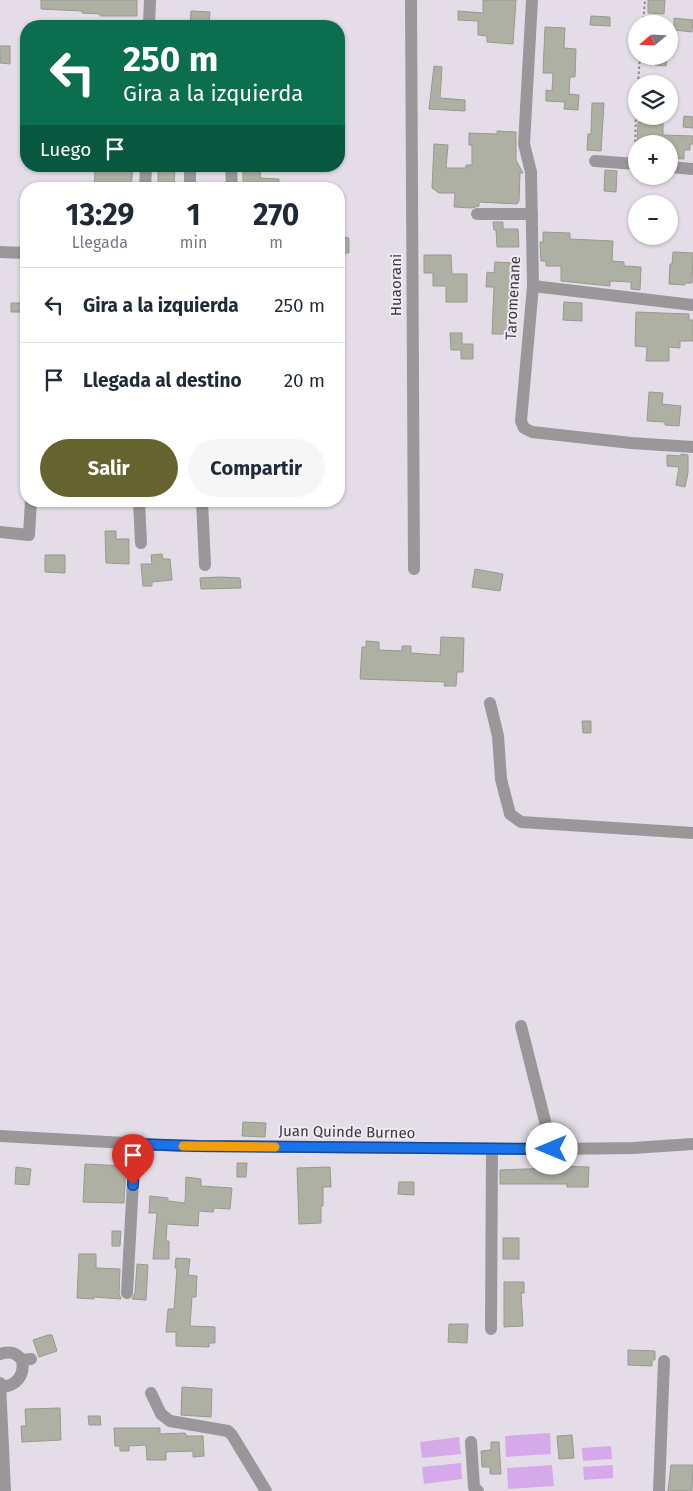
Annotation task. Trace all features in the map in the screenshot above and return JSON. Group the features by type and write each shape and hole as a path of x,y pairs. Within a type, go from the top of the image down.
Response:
{"street":[{"path":"149,20 150,0"},
{"name":"Huaorani","path":"411,0 414,569"},
{"name":"Taromenane","path":"532,0 524,144 531,172 533,286 521,421 524,428 532,432 631,443 693,447"},
{"path":"595,162 628,164"},
{"path":"678,168 693,169"},
{"path":"477,214 532,214"},
{"path":"0,252 20,253"},
{"path":"533,286 693,305"},
{"path":"0,532 29,535 31,507"},
{"path":"139,507 141,543"},
{"path":"202,507 205,565"},
{"path":"490,703 498,736 501,780 510,814 522,822 693,833"},
{"path":"521,1026 552,1149"},
{"name":"Juan Quinde Burneo","path":"0,1136 179,1146 552,1149 633,1148 693,1144"},
{"path":"127,1294 135,1144"},
{"path":"491,1329 492,1149"},
{"path":"0,1354 9,1351 27,1359 21,1376 10,1386 0,1385 5,1491"},
{"path":"659,1491 664,1361"},
{"path":"150,1393 161,1414 170,1421 228,1431 232,1434 266,1491"},
{"path":"470,1442 474,1487 478,1491"}],"path":[{"path":"644,15 645,0"}],"shaded area":[{"path":"550,1433 551,1454 506,1457 505,1436"},
{"path":"459,1437 461,1454 422,1458 420,1442"},
{"path":"611,1446 612,1459 583,1461 582,1448"},
{"path":"461,1463 462,1479 424,1484 422,1467"},
{"path":"552,1465 554,1486 508,1489 507,1468"},
{"path":"613,1465 613,1478 584,1480 583,1467"}],"building":[{"path":"41,0 137,0 137,16 100,16 100,14 82,13 82,11 41,9"},
{"path":"483,0 516,0 513,44 487,42 487,36 478,35 478,21 458,20 458,11 483,13"},
{"path":"648,0 665,0 664,14 648,13"},
{"path":"191,11 210,12 209,20 190,20"},
{"path":"591,16 610,17 610,26 590,25"},
{"path":"678,18 693,20 692,32 678,30"},
{"path":"545,27 565,28 564,48 576,49 575,77 570,77 569,94 579,95 578,110 564,109 565,102 546,101 546,90 552,91 553,73 543,73"},
{"path":"0,46 10,46 10,64 0,63"},
{"path":"434,66 442,67 440,98 465,100 465,111 429,109"},
{"path":"592,103 604,103 601,151 587,150 588,134 591,134"},
{"path":"684,116 693,117 693,128 683,127"},
{"path":"638,125 663,125 663,135 637,135"},
{"path":"497,131 516,132 516,160 523,173 520,173 519,201 517,204 479,202 479,206 472,208 454,207 455,193 439,193 432,188 434,144 448,145 446,168 466,168 466,165 472,165 472,145 469,145 469,133 497,134"},
{"path":"678,136 693,136 693,144 690,144 690,150 684,150 684,159 678,159"},
{"path":"605,170 617,171 616,192 604,191"},
{"path":"95,172 132,172 132,182 94,182"},
{"path":"158,172 175,172 174,182 158,182"},
{"path":"243,172 260,172 260,178 279,179 279,182 243,182"},
{"path":"493,222 503,222 503,229 518,229 519,247 497,247 496,230 494,230"},
{"path":"543,232 570,233 570,239 613,241 612,261 624,262 624,266 641,267 640,290 631,289 631,282 610,281 610,286 561,281 561,266 546,266 546,261 541,261 540,242 543,242"},
{"path":"345,238 349,238 349,253 345,253"},
{"path":"673,252 693,253 692,283 685,283 685,285 669,284"},
{"path":"424,255 451,255 452,274 467,274 467,302 446,302 446,286 433,286 433,273 424,273"},
{"path":"495,262 515,263 513,281 518,281 515,300 516,334 492,334 494,287 486,287 487,272 494,273"},
{"path":"564,302 582,303 582,321 563,320"},
{"path":"11,303 20,303 20,312 11,312"},
{"path":"636,312 689,314 689,320 693,320 693,341 680,341 680,348 669,347 669,361 646,361 647,347 635,346"},
{"path":"450,333 462,333 462,344 473,344 473,359 461,359 461,350 451,350"},
{"path":"649,392 663,393 662,404 681,406 679,426 665,425 665,422 647,421"},
{"path":"681,454 688,455 688,473 685,487 676,485 679,467 667,466 667,455 681,456"},
{"path":"105,531 116,531 116,539 129,539 129,564 106,563"},
{"path":"162,554 163,559 170,559 172,580 152,582 152,586 143,586 141,564 152,564 151,555"},
{"path":"45,555 65,555 65,573 45,572"},
{"path":"475,569 503,574 500,591 472,587"},
{"path":"200,578 240,578 241,588 201,589"},
{"path":"441,637 464,638 463,672 457,672 456,686 444,686 445,682 360,679 362,647 366,647 366,641 379,642 379,650 402,651 402,646 411,646 411,653 440,655"},
{"path":"582,721 591,721 591,733 583,733"},
{"path":"243,1122 266,1123 265,1137 242,1136"},
{"path":"551,1161 560,1161 560,1166 589,1167 588,1187 567,1187 567,1184 500,1184 500,1170 551,1168"},
{"path":"237,1163 247,1163 246,1177 237,1177"},
{"path":"85,1164 126,1166 124,1203 83,1202"},
{"path":"16,1167 31,1169 29,1185 15,1184"},
{"path":"330,1167 331,1187 323,1187 321,1223 299,1224 297,1168"},
{"path":"186,1177 201,1179 201,1186 232,1188 230,1209 214,1208 213,1212 199,1211 198,1226 167,1224 166,1241 169,1241 169,1259 153,1259 157,1213 149,1213 150,1196 168,1198 168,1201 185,1203"},
{"path":"399,1182 414,1182 414,1195 398,1194"},
{"path":"112,1231 121,1231 120,1246 112,1246"},
{"path":"503,1238 519,1238 519,1259 503,1259"},
{"path":"79,1254 96,1254 96,1268 120,1269 119,1293 121,1299 77,1298"},
{"path":"176,1258 190,1259 188,1275 197,1276 196,1297 192,1297 190,1326 215,1327 215,1343 209,1343 209,1347 176,1346 176,1332 166,1332 168,1309 174,1309"},
{"path":"137,1264 148,1265 146,1300 132,1299 135,1293"},
{"path":"504,1282 524,1282 524,1293 521,1293 523,1326 504,1327"},
{"path":"449,1324 468,1324 467,1343 448,1342"},
{"path":"52,1335 57,1351 39,1357 33,1340"},
{"path":"628,1350 655,1351 655,1360 652,1360 652,1366 628,1365"},
{"path":"182,1387 212,1389 211,1417 181,1415"},
{"path":"60,1408 61,1440 22,1442 21,1426 26,1426 25,1409"},
{"path":"88,1416 100,1416 101,1425 89,1425"},
{"path":"114,1428 160,1428 160,1434 185,1433 187,1436 203,1436 204,1456 193,1457 193,1451 166,1452 166,1460 147,1460 146,1445 129,1446 129,1451 120,1451 120,1446 115,1446"},
{"path":"572,1435 574,1458 559,1459 557,1436"},
{"path":"491,1442 499,1442 501,1474 490,1474 490,1467 482,1467 481,1451 491,1450"},
{"path":"671,1465 693,1465 692,1491 668,1491"}],"slow traffic":[{"path":"183,1146 275,1147"}],"route":[{"path":"133,1185 135,1144 406,1149 552,1149"}]}
